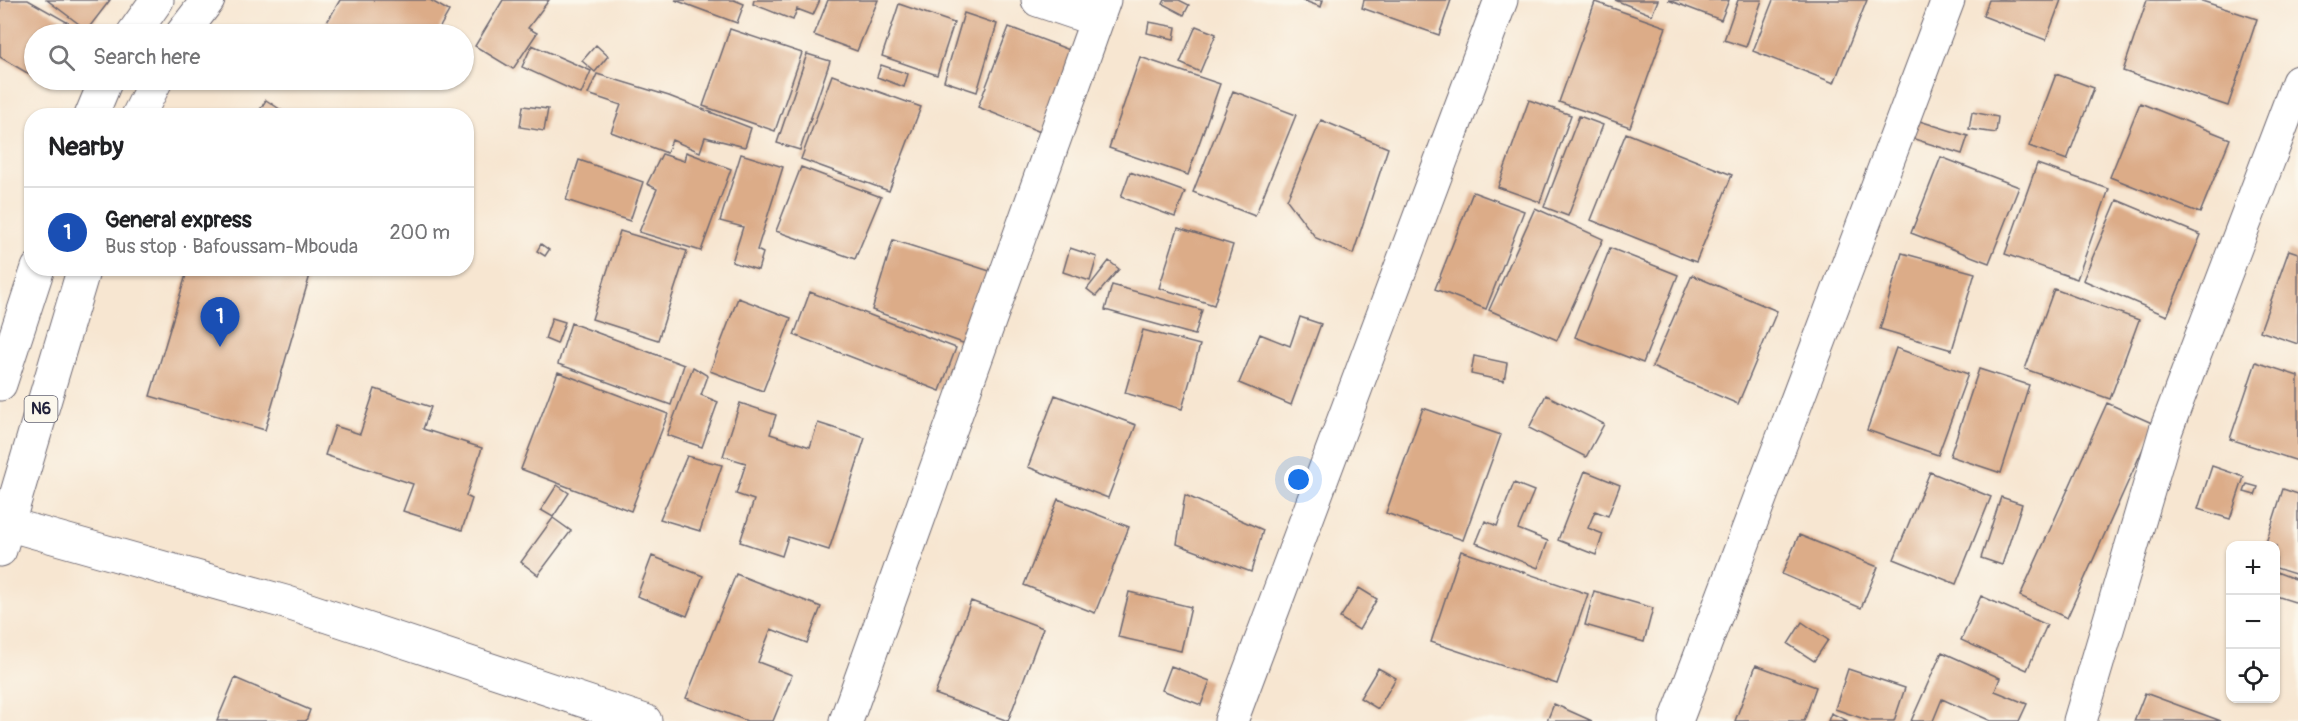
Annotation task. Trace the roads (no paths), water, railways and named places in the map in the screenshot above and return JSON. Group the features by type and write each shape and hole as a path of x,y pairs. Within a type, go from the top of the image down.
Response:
{"main road":[{"path":"140,24 157,0"},
{"path":"190,24 208,0"},
{"path":"846,721 1100,10 1038,0"},
{"path":"1231,721 1501,0"},
{"path":"1677,721 1948,0"},
{"path":"2080,721 2166,429 2298,82"},
{"path":"94,108 102,90"},
{"path":"142,108 151,90"},
{"path":"0,384 35,276"},
{"name":"N6","path":"2,532 82,276"},
{"path":"2,532 285,602 645,721"}],"place":[{"name":"General express","path":"220,347"}]}
